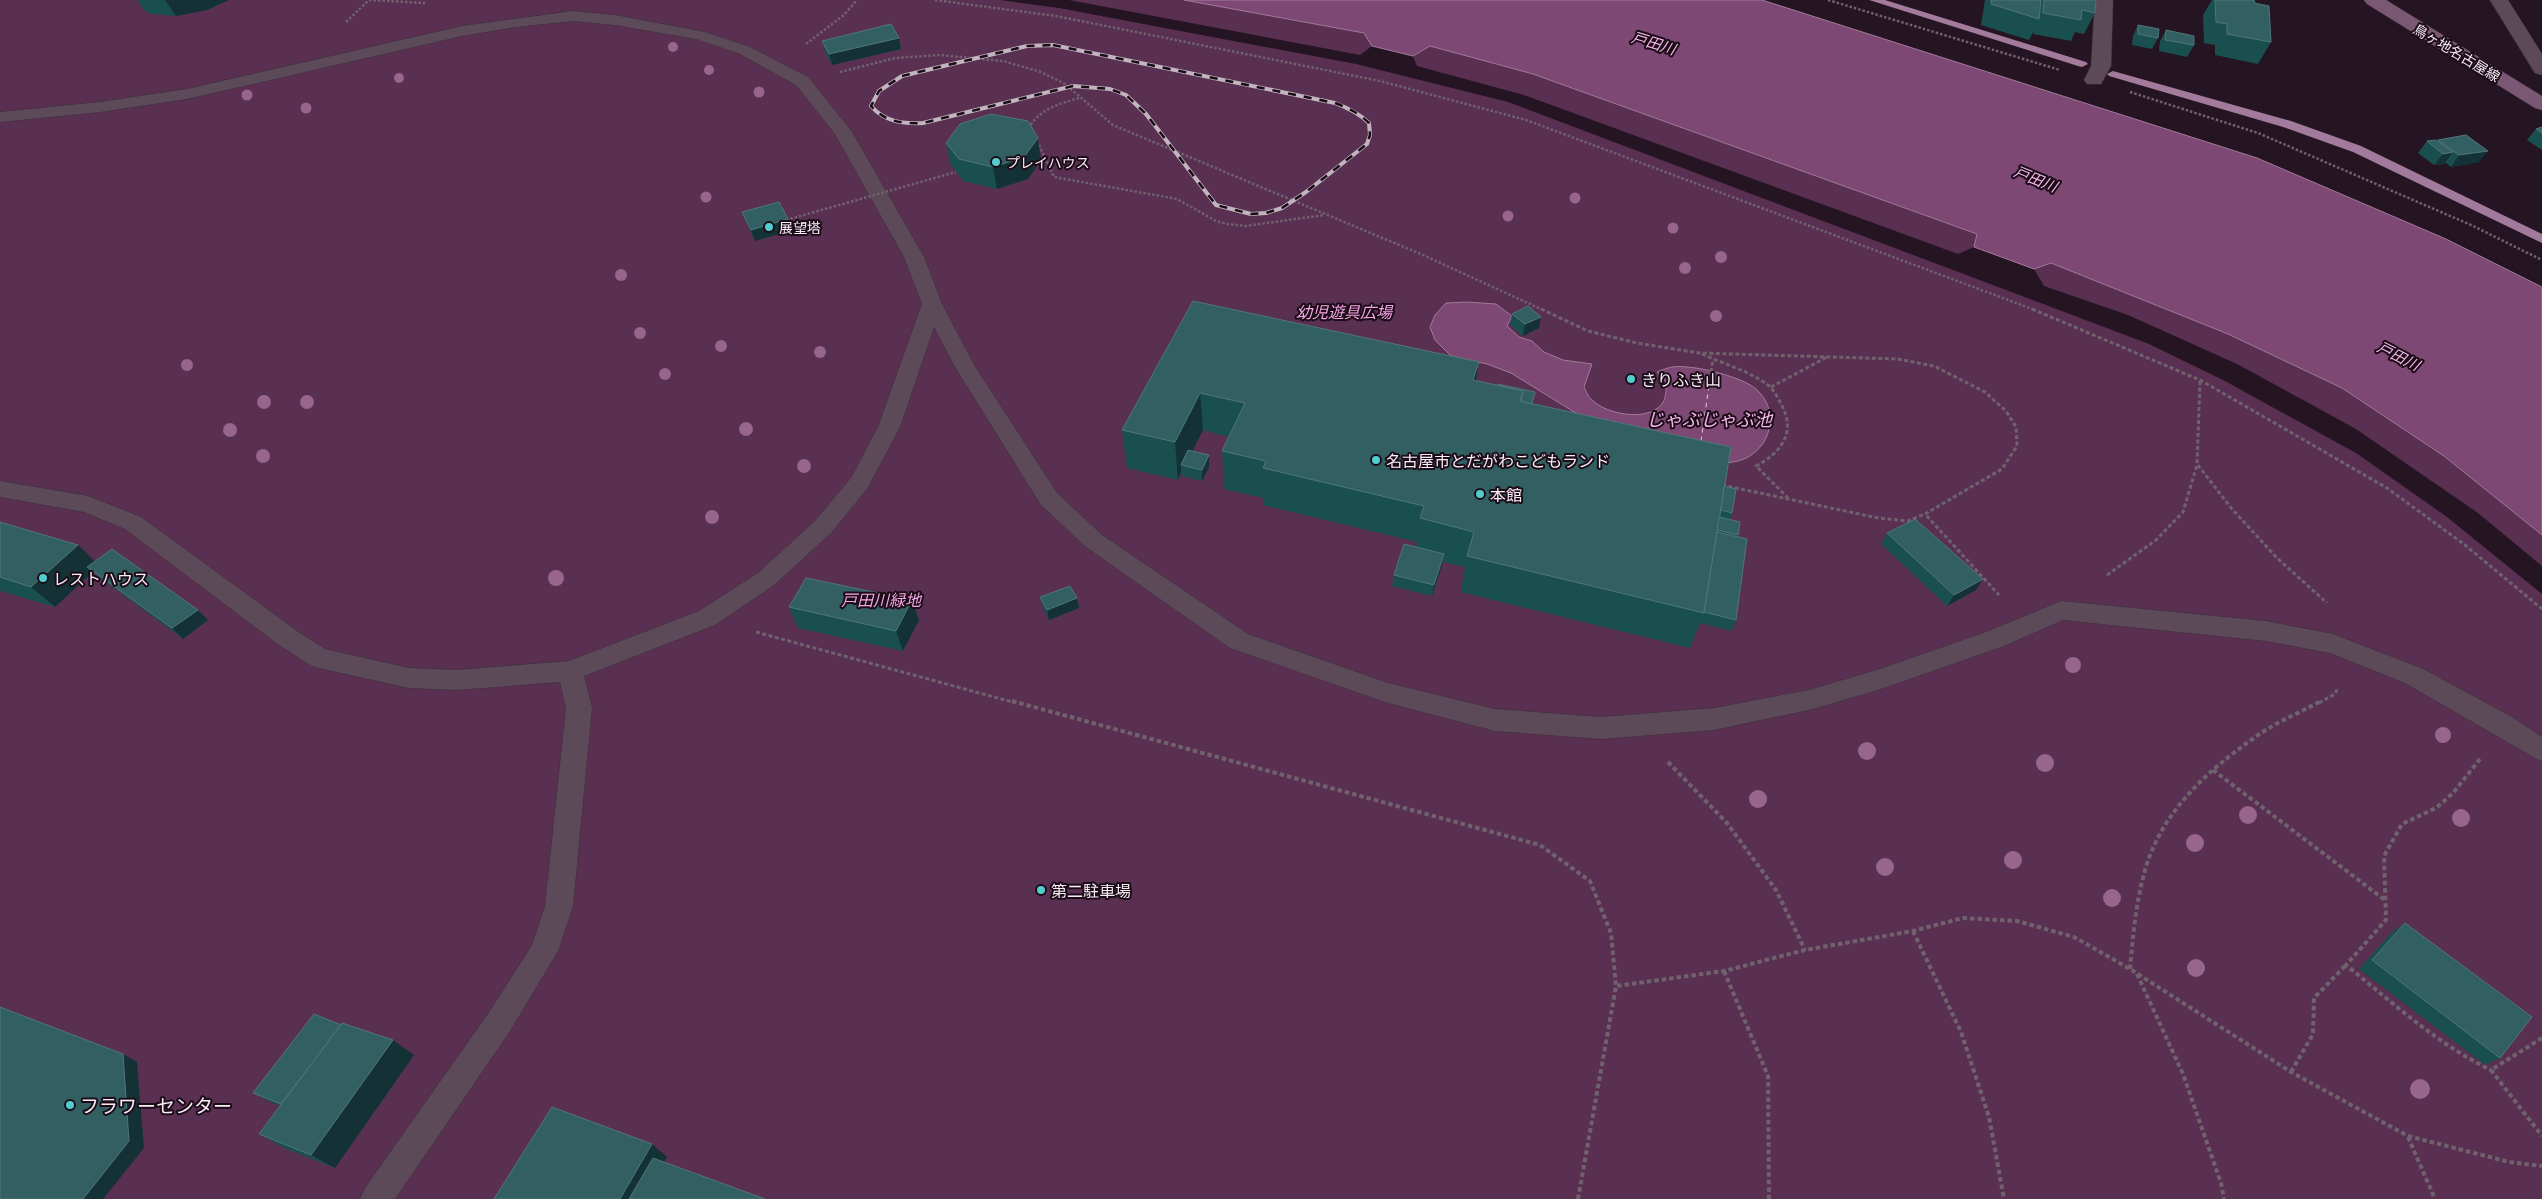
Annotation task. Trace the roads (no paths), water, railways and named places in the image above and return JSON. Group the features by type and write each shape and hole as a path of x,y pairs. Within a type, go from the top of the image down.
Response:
{"main road":[{"name":"鳥ヶ地名古屋線","path":"2373,0 2542,104"}],"street":[{"path":"2094,80 2101,66 2104,0"},
{"path":"2499,0 2542,69"}],"lane":[{"path":"0,117 100,107 187,94 462,30 573,16 661,27 699,35 744,50 774,64 802,81 843,132 863,164 914,257 932,304 965,367 1049,499 1094,541 1239,640 1388,693 1495,720 1585,727 1633,726 1714,719 1809,700 1881,679 1986,642 2061,610 2193,622 2266,631 2333,644 2414,676 2542,750"},
{"path":"0,489 88,504 133,523 288,638 319,658 409,678 457,680 570,671 707,618 766,579 823,528 859,483 889,428 932,304"},
{"path":"376,1199 500,1021 544,951 559,906 578,708 570,671"}],"water":[{"name":"戸田川","path":"1184,0 1762,0 2257,158 2446,239 2542,287 2542,535 2444,456 2342,388 2228,334 2051,263 2034,269 1974,247 1977,234 1533,74 1430,46 1413,56 1372,46 1364,33"},
{"name":"じゃぶじゃぶ池","path":"1446,303 1496,304 1512,316 1507,326 1519,337 1532,341 1544,352 1563,360 1592,364 1584,387 1586,392 1598,405 1616,412 1636,415 1654,410 1661,405 1665,398 1667,383 1657,372 1670,367 1703,369 1749,384 1764,398 1768,407 1770,427 1766,437 1754,453 1742,460 1722,464 1579,415 1511,373 1487,364 1451,356 1435,340 1430,327 1435,315"}],"waterway":[{"path":"1874,0 2082,64"},
{"path":"2113,74 2287,124 2357,149 2542,239"}],"railway":[{"path":"1053,45 1335,103 1365,119 1369,123 1370,135 1367,144 1306,192 1282,208 1266,213 1251,214 1216,205 1146,114 1126,95 1110,89 1073,86 923,123 908,123 888,119 871,106 879,91 902,76 1027,46 1053,45"}],"place":[{"name":"プレイハウス","path":"996,162"},
{"name":"展望塔","path":"769,227"},
{"name":"きりふき山","path":"1631,379"},
{"name":"名古屋市とだがわこどもランド","path":"1376,460"},
{"name":"本館","path":"1480,494"},
{"name":"レストハウス","path":"43,578"},
{"name":"第二駐車場","path":"1041,890"},
{"name":"フラワーセンター","path":"70,1105"}],"park label":[{"name":"幼児遊具広場","path":"1344,311"},
{"name":"戸田川緑地","path":"881,599"}]}
